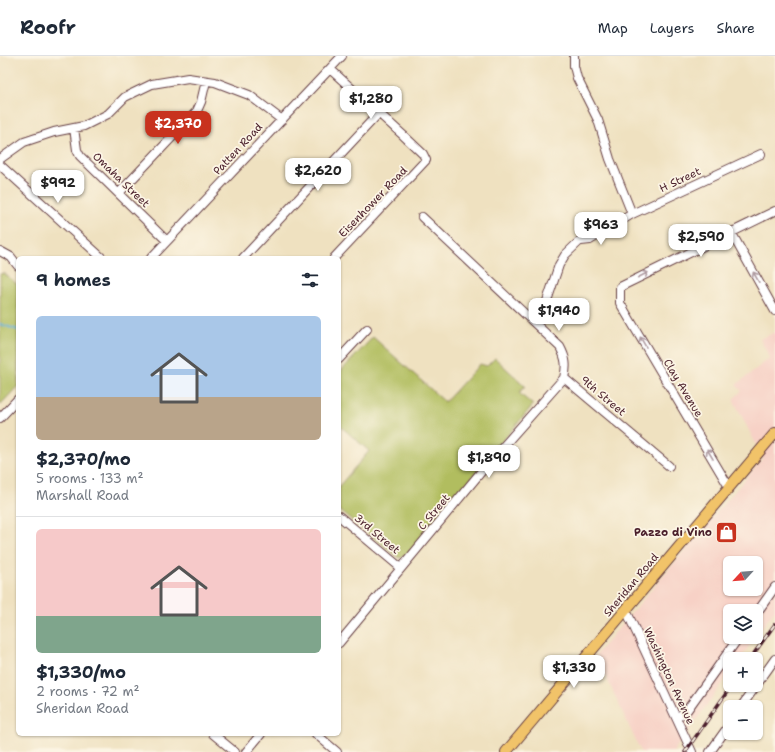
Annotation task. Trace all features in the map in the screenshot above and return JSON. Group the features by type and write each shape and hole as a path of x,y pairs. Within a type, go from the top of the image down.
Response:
{"main road":[{"name":"Sheridan Road","path":"506,752 775,433"}],"street":[{"name":"Patten Road","path":"153,256 342,56"},
{"path":"574,56 576,78 598,120 610,158 632,214"},
{"path":"246,256 379,113 330,69"},
{"path":"0,159 24,142 54,132 84,126 108,114 125,97 152,84 188,78 215,82 249,95 282,120"},
{"path":"119,194 197,111 202,102 206,81"},
{"name":"Eisenhower Road","path":"336,256 426,160 423,154 379,113"},
{"name":"Omaha Street","path":"74,128 77,150 80,156 167,240"},
{"name":"H Street","path":"533,320 545,307 559,265 565,255 581,241 590,240 603,233 610,226 632,214 761,154"},
{"path":"0,165 100,256"},
{"path":"775,211 731,232 775,311"},
{"name":"9th Street","path":"422,217 560,347 565,355 566,362 564,378 669,466"},
{"name":"Clay Avenue","path":"729,488 620,300 620,287 731,232"},
{"path":"0,251 11,256 16,263"},
{"path":"341,357 367,329"},
{"name":"C Street","path":"341,641 486,466 564,378"},
{"path":"0,418 16,401"},
{"name":"3rd Street","path":"341,518 401,568"},
{"path":"763,604 775,587"},
{"name":"Washington Avenue","path":"626,610 692,752"},
{"path":"676,717 686,712 734,644"},
{"path":"747,700 775,659"},
{"path":"770,666 775,673"},
{"path":"710,752 723,734"},
{"path":"215,736 235,752"},
{"path":"246,752 259,736"},
{"path":"318,736 336,752"}],"shaded area":[{"path":"775,332 775,610 763,626 763,604 723,604 723,644 751,644 745,652 723,652 723,683 673,752 641,752 596,655 763,458 733,399 742,391 736,385 770,358 760,339"}],"green space":[{"path":"4,273 16,283 16,388 0,405 0,274"},
{"path":"373,337 445,402 480,364 487,366 495,358 525,386 519,393 533,405 406,556 399,558 341,512 341,484 369,451 341,427 341,371"}],"waterway":[{"path":"0,324 16,329"}],"railway":[{"path":"755,652 775,624"},
{"path":"685,752 727,692"}],"place":[{"name":"Pazzo di Vino","path":"727,532"}]}
